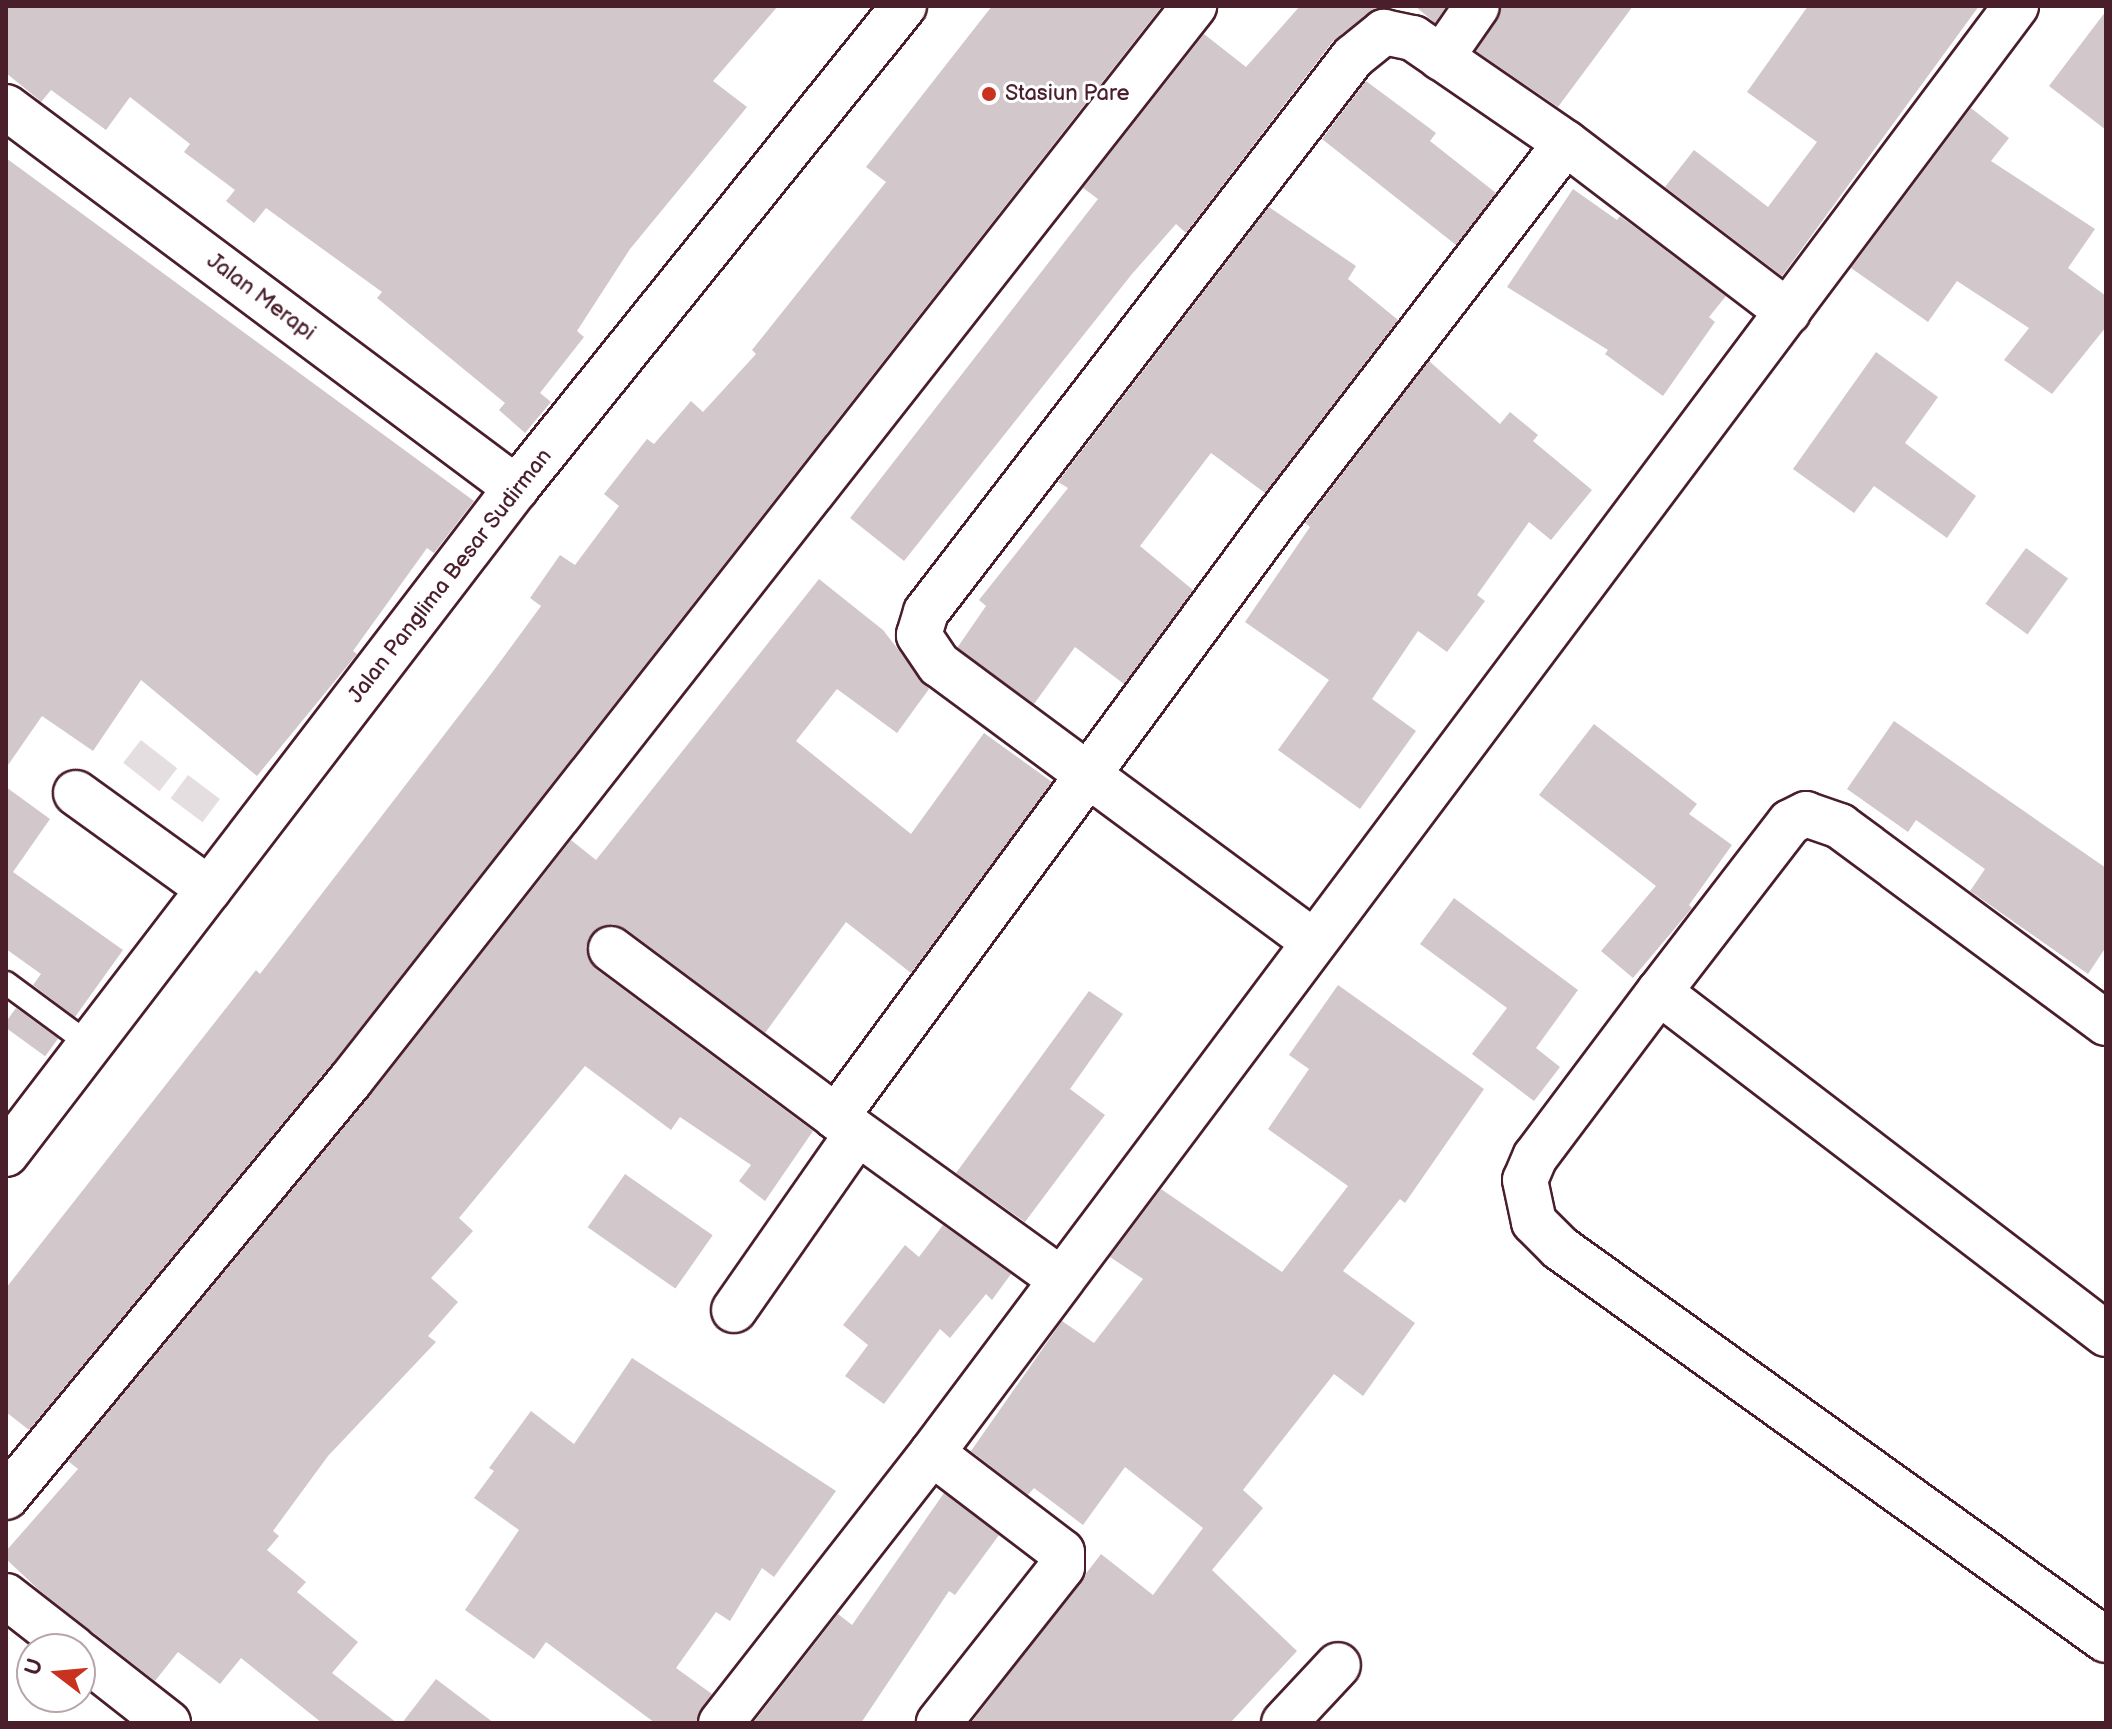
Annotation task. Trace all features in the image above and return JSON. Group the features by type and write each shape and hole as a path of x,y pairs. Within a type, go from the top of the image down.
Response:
{"street":[{"name":"Jalan Panglima Besar Sudirman","path":"6,1154 516,488 904,6"},
{"path":"6,1497 350,1081 1194,6"},
{"path":"1441,58 1477,6"},
{"path":"721,1723 932,1453 1059,1278 2016,6"},
{"path":"1314,942 939,665 919,635 926,612 1353,57 1384,32 1413,38 1566,143 1788,312"},
{"name":"Jalan Merapi","path":"6,107 516,488"},
{"path":"734,1310 846,1125 1089,775 1277,518 1566,143"},
{"path":"76,793 209,889"},
{"path":"2106,1023 1840,826 1814,813 1790,822 1659,992 1529,1168 1526,1200 1534,1222 1560,1248 2106,1640"},
{"path":"611,949 846,1125 1059,1278"},
{"path":"1659,992 2106,1334"},
{"path":"932,1453 1062,1552 1062,1567 939,1723"},
{"path":"6,1596 53,1633"},
{"path":"1284,1723 1338,1665"},
{"path":"96,1667 168,1723"}],"lane":[{"path":"6,983 90,1045"}],"shaded area":[{"path":"141,740 177,768 159,791 123,763"},
{"path":"188,775 220,799 202,822 171,798"}],"building":[{"path":"6,6 778,6 713,81 747,107 630,249 577,331 584,337 540,393 551,402 525,433 499,410 505,403 377,298 382,292 266,208 254,223 226,201 235,190 184,152 190,144 130,97 106,130 51,90 41,102 6,73"},
{"path":"992,6 1162,6 331,1065 29,1430 6,1412 6,1288 256,970 260,974 491,674 541,606 530,598 560,555 575,565 619,506 604,494 647,439 654,444 691,401 703,412 756,354 752,350 886,182 866,167"},
{"path":"1300,6 1385,6 1368,13 1333,41 1186,233 1176,224 1132,274 904,561 850,518 1098,199 1083,188 1204,34 1246,67"},
{"path":"1415,6 1447,6 1435,23"},
{"path":"1502,6 1633,6 1558,107 1476,51"},
{"path":"1808,6 1979,6 1782,276 1665,187 1694,150 1768,207 1817,142 1747,92"},
{"path":"2106,11 2106,130 2049,86"},
{"path":"1366,81 1436,133 1430,141 1496,193 1456,245 1322,139"},
{"path":"1971,108 2009,138 1991,161 2095,229 2068,268 2106,296 2106,327 2052,394 2004,360 2029,328 1957,281 1928,322 1851,268"},
{"path":"6,158 474,501 434,553 427,548 353,651 357,654 257,776 141,680 93,751 42,716 6,768"},
{"path":"1573,189 1617,220 1620,216 1726,296 1709,317 1715,322 1663,396 1605,354 1608,350 1507,287"},
{"path":"1269,207 1356,266 1348,279 1398,320 1265,493 1211,453 1140,546 1193,590 1124,684 1075,647 1034,704 957,648 986,606 979,600 1068,488 1058,482"},
{"path":"1876,352 1938,397 1905,443 1976,496 1947,538 1874,486 1854,513 1793,469"},
{"path":"1429,361 1500,424 1510,412 1538,435 1533,441 1592,490 1551,540 1529,522 1477,595 1485,601 1447,652 1418,631 1372,699 1416,731 1360,809 1278,750 1329,680 1245,622 1310,527 1305,523"},
{"path":"2026,548 2068,579 2028,634 1985,604"},
{"path":"819,579 883,630 929,689 897,733 837,689 796,741 911,834 984,733 1052,782 911,973 846,922 765,1033 626,929 613,924 592,933 586,947 596,969 813,1131 765,1201 739,1181 751,1165 680,1117 671,1130 585,1066 459,1218 473,1231 431,1278 458,1302 428,1336 436,1342 328,1456 273,1531 279,1536 267,1550 306,1582 297,1592 358,1642 332,1673 397,1723 322,1723 241,1658 220,1684 178,1652 155,1681 39,1590 6,1559 6,1551 78,1469 68,1461 369,1097 571,840 596,860"},
{"path":"1894,721 2106,868 2106,947 2088,974 1970,891 1985,869 1916,820 1908,832 1847,789"},
{"path":"1594,724 1697,804 1689,814 1732,845 1689,905 1692,908 1633,978 1601,951 1656,886 1539,795"},
{"path":"6,787 50,819 13,872 123,950 75,1017 33,985 41,974 6,949"},
{"path":"1454,898 1578,990 1536,1048 1560,1067 1534,1101 1472,1054 1507,1008 1420,944"},
{"path":"1338,985 1484,1089 1405,1203 1400,1199 1343,1271 1415,1323 1363,1396 1334,1374 1243,1490 1263,1508 1212,1570 1297,1651 1230,1723 971,1723 1101,1554 1153,1595 1203,1528 1125,1467 1083,1525 1034,1488 1028,1495 971,1451 1062,1321 1094,1343 1143,1279 1110,1257 1161,1189 1282,1272 1348,1186 1268,1129 1309,1069 1289,1055"},
{"path":"1089,991 1123,1014 1070,1089 1105,1115 1025,1222 956,1173"},
{"path":"16,1008 58,1039 45,1056 6,1028 6,1022"},
{"path":"625,1174 713,1235 675,1289 588,1227"},
{"path":"943,1225 1011,1274 992,1300 986,1294 950,1338 940,1329 884,1404 845,1376 868,1345 843,1325 905,1245 919,1257"},
{"path":"632,1358 836,1491 774,1577 762,1568 730,1621 716,1612 676,1668 712,1694 697,1723 655,1723 546,1642 534,1659 465,1610 519,1530 474,1498 494,1471 489,1468 531,1411 574,1444"},
{"path":"944,1493 999,1535 955,1595 949,1591 861,1723 753,1723 838,1614 852,1625"},
{"path":"436,1679 494,1723 402,1723"}],"place":[{"name":"Stasiun Pare","path":"989,94"}]}
